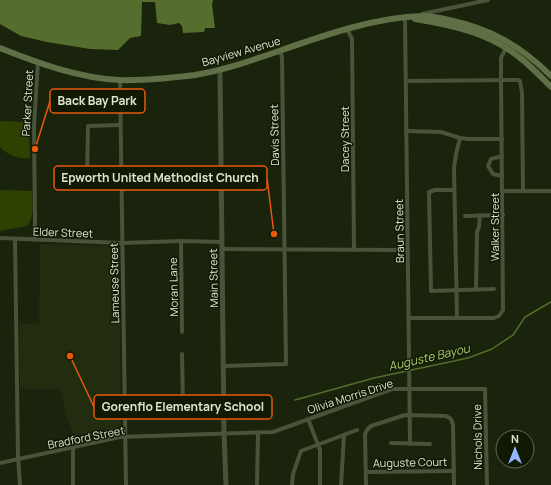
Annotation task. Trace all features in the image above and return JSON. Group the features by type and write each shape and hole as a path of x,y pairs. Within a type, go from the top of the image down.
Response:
{"main road":[{"path":"406,18 423,16 440,18 466,24 496,35 523,50 551,76"},
{"name":"Bayview Avenue","path":"0,48 38,62 83,75 120,80 175,77 220,70 347,29 375,22 406,18"},
{"path":"406,18 451,26 483,36 519,56 551,87"}],"street":[{"name":"Bayview Avenue","path":"406,18 488,0"},
{"name":"Braun Street","path":"406,18 410,444"},
{"name":"Dacey Street","path":"347,29 352,39 354,250"},
{"name":"Walker Street","path":"409,318 494,318 499,316 503,310 501,58 506,48"},
{"name":"Davis Street","path":"224,366 286,364 282,57 280,50"},
{"name":"Parker Street","path":"34,240 34,126 38,62"},
{"name":"Main Street","path":"220,70 224,433 226,485"},
{"name":"Lameuse Street","path":"120,80 126,485"},
{"path":"406,81 518,80 522,89 523,191"},
{"path":"88,180 88,126 120,125"},
{"path":"406,131 441,132 460,138 502,139"},
{"path":"456,318 454,161 460,138"},
{"path":"502,156 491,159 488,166 493,174 502,176"},
{"path":"454,190 431,191 428,196 431,291 494,289"},
{"path":"503,191 551,191"},
{"path":"476,290 476,232 479,227 480,215"},
{"path":"464,216 503,215"},
{"name":"Elder Street","path":"0,238 122,243 181,241 222,242"},
{"path":"15,239 16,387 20,485"},
{"name":"Moran Lane","path":"181,241 182,332"},
{"path":"222,249 408,250"},
{"path":"182,354 183,407"},
{"name":"Olivia Morris Drive","path":"224,433 273,432 392,389 485,389"},
{"name":"Nichols Drive","path":"485,389 487,485"},
{"name":"Auguste Court","path":"366,485 365,434 367,430 371,426 397,417 410,415 446,416 451,419 453,425 454,485"},
{"path":"308,419 320,453 320,485"},
{"path":"292,485 293,474 301,452 357,430"},
{"name":"Bradford Street","path":"0,463 73,448 112,438 224,433"},
{"path":"257,485 258,433"},
{"path":"341,485 344,435"},
{"path":"391,443 430,444"},
{"path":"73,448 73,485"},
{"name":"Auguste Court","path":"366,472 454,470"}],"shaded area":[{"path":"0,0 213,0 212,5 215,28 205,28 204,32 183,33 182,26 179,23 170,25 157,23 155,2 142,2 141,36 130,38 118,50 90,49 21,36 0,24"},
{"path":"0,121 29,122 30,158 14,156 7,153 0,147"},
{"path":"0,190 32,191 32,214 30,222 27,226 0,231"},
{"path":"40,244 119,246 121,433 76,442 65,411 61,389 20,389 19,324 39,323"}],"waterway":[{"name":"Auguste Bayou","path":"295,400 374,378 468,358 492,349 513,335 525,317 551,302"}],"place":[{"name":"Back Bay Park","path":"35,149"},
{"name":"Epworth United Methodist Church","path":"274,234"},
{"name":"Gorenflo Elementary School","path":"70,356"}]}
